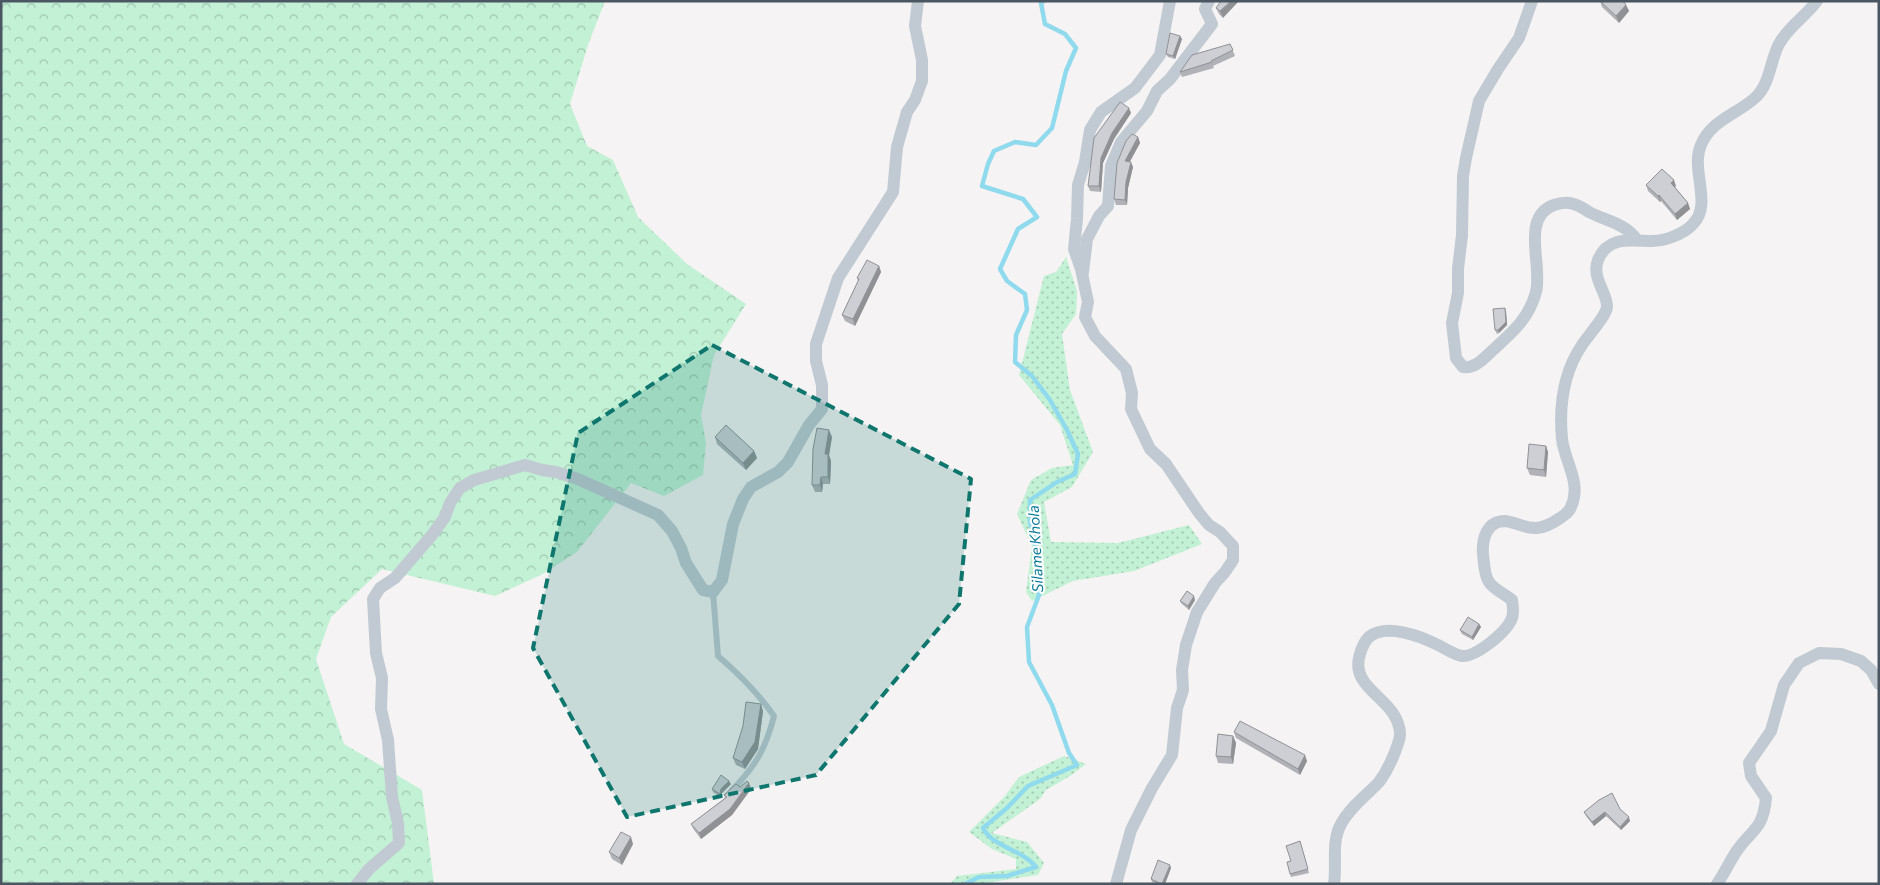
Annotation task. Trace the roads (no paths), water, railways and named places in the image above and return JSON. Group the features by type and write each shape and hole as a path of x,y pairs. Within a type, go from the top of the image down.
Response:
{"street":[{"path":"357,884 369,869 399,843 398,823 392,797 388,740 381,709 382,678 376,645 373,599 380,588 395,578 432,535 445,517 450,502 460,488 474,480 525,465 578,479 658,515 672,531 686,563 703,590 713,592 722,580 733,524 742,499 751,486 778,472 788,462 809,425 822,409 822,385 816,361 816,344 838,278 893,192 897,147 907,112 916,100 922,81 922,60 916,26 918,1"},
{"path":"1116,884 1131,830 1152,788 1172,755 1177,708 1183,690 1182,670 1186,645 1197,612 1215,583 1234,560 1233,546 1199,514 1166,464 1150,449 1131,409 1132,393 1126,369 1095,336 1085,317 1088,302 1074,249 1078,185 1090,130 1101,112 1135,88 1160,55 1170,1"},
{"path":"1082,276 1086,262 1087,239 1099,216 1108,206 1111,166 1121,142 1146,111 1157,91 1170,79 1212,24 1205,9 1209,1"},
{"path":"1532,1 1519,38 1479,101 1466,158 1463,176 1462,235 1458,269 1458,293 1452,323 1455,352 1459,363 1463,367 1474,366 1514,332 1529,310 1536,292 1538,279 1534,232 1541,215 1549,207 1566,202 1572,203 1623,227 1638,240"},
{"path":"1334,884 1336,841 1341,823 1357,802 1384,775 1399,742 1400,732 1393,714 1382,699 1362,680 1358,671 1358,661 1364,644 1378,632 1403,632 1436,644 1460,656 1469,655 1505,630 1512,618 1512,600 1489,582 1484,564 1482,544 1484,535 1489,528 1505,521 1530,528 1548,526 1570,511 1573,502 1574,484 1573,474 1562,442 1561,422 1564,385 1578,351 1605,314 1608,306 1596,270 1602,252 1616,242 1625,239 1653,241 1670,237 1686,230 1698,217 1702,209 1696,162 1701,144 1706,135 1718,122 1756,97 1762,90 1778,46 1788,30 1807,13 1816,1"},
{"path":"1717,884 1737,851 1760,824 1765,812 1766,798 1751,776 1749,764 1771,731 1784,685 1799,663 1819,652 1841,654 1861,661 1871,670 1879,684"}],"lane":[{"path":"713,592 718,656 738,673 774,716 768,739 756,762 741,782 726,796"}],"waterway":[{"name":"Silame Khola","path":"965,884 979,877 1007,876 1036,867 1023,856 993,840 983,828 1007,808 1028,786 1077,765 1069,753 1052,705 1029,662 1027,627 1039,595 1037,554 1030,521 1030,500 1057,482 1075,474 1078,454 1050,400 1032,376 1015,362 1016,335 1027,310 1025,294 1007,281 1000,269 1018,229 1037,217 1023,199 982,186 994,151 1015,142 1036,145 1052,128 1066,71 1076,48 1065,34 1045,24 1041,3 1044,1"}]}
